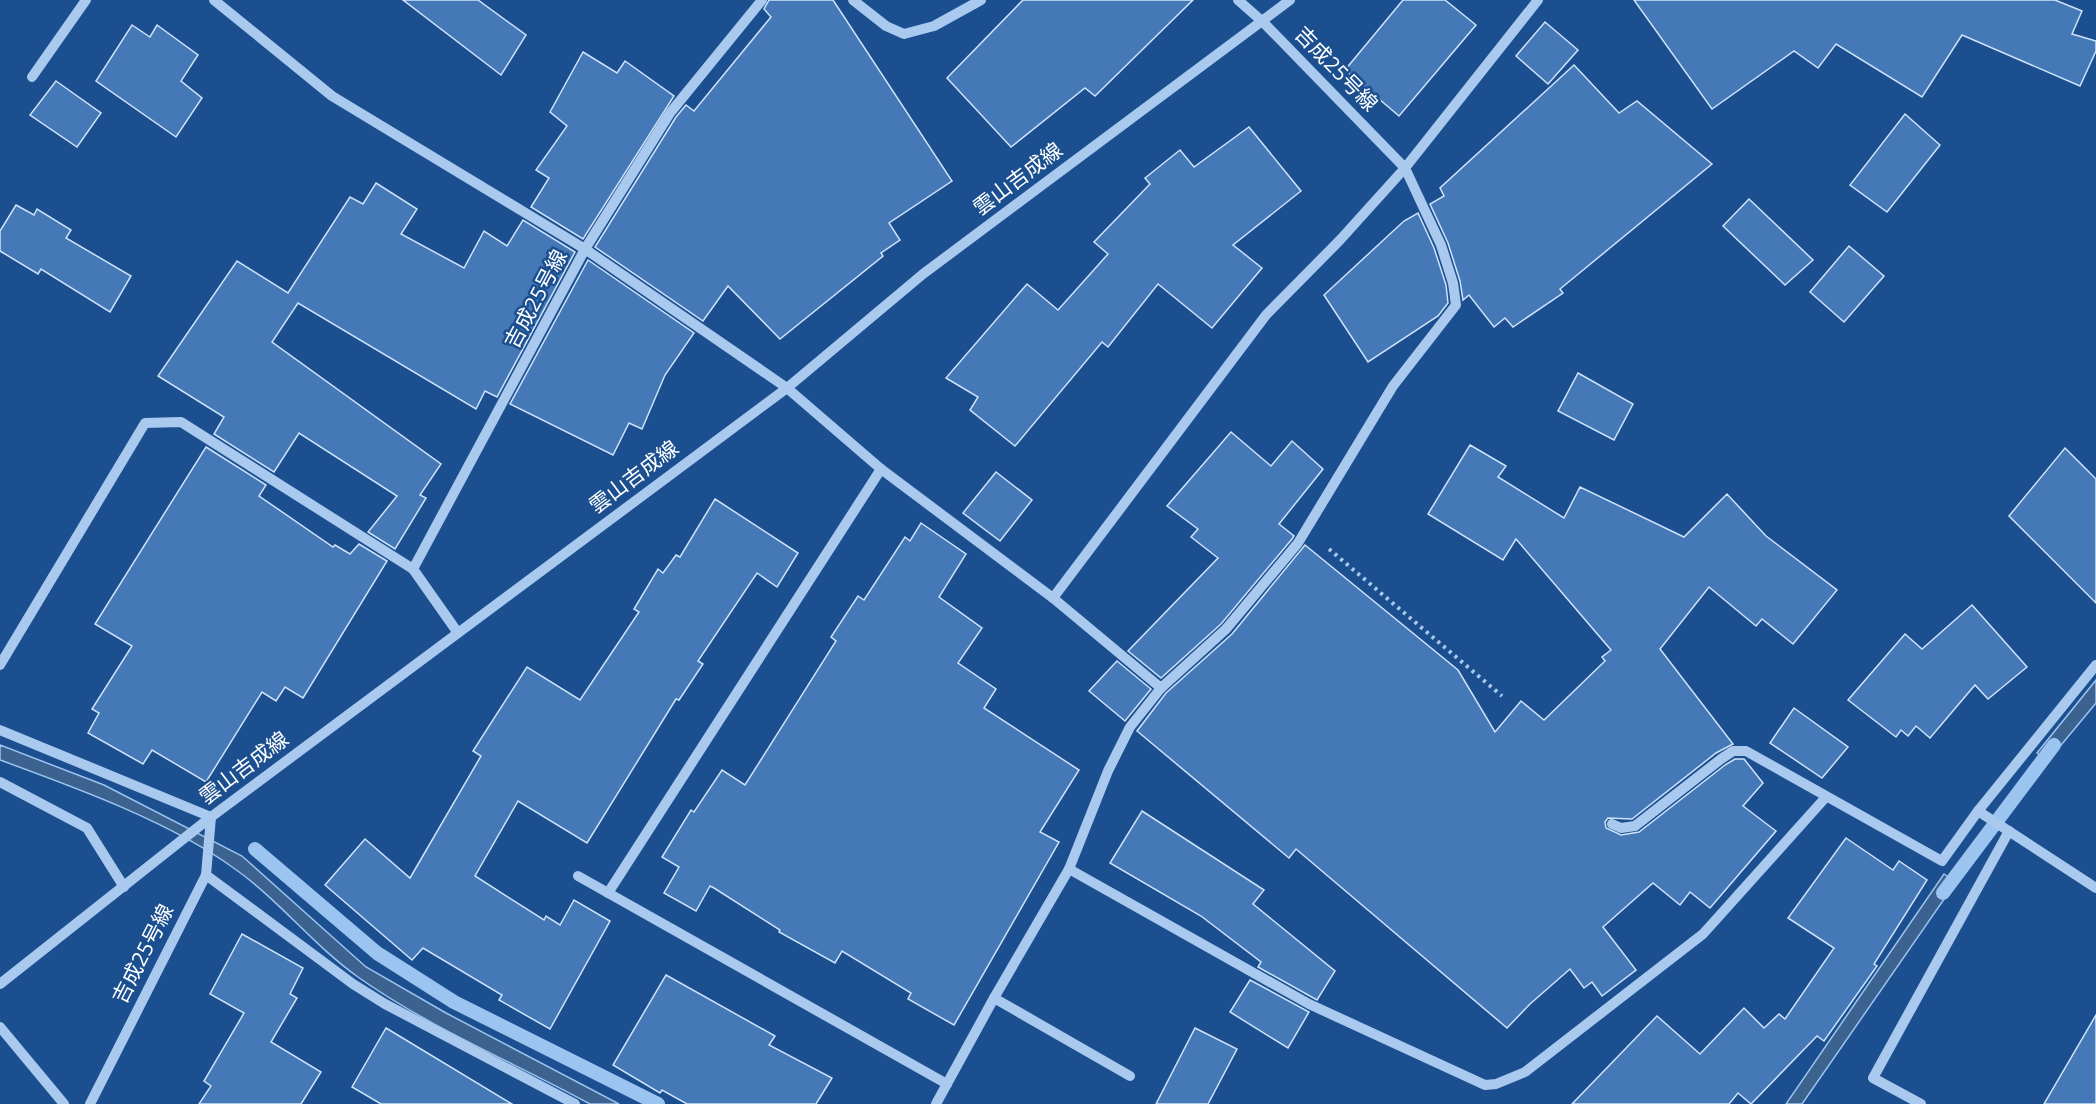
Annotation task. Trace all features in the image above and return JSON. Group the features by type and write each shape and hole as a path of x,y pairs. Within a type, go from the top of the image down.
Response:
{"street":[{"path":"32,76 86,0"},
{"path":"213,0 332,96 585,249 787,388 881,469 1053,598 1161,688"},
{"name":"吉成25号線","path":"413,569 585,249 670,113 762,0"},
{"path":"854,0 886,26 904,34 934,26 981,0"},
{"name":"吉成25号線","path":"1238,0 1263,22 1405,168 1442,245 1453,283 1456,305 1393,386 1306,529"},
{"name":"雲山吉成線","path":"0,984 211,817 787,388 923,274 1290,0"},
{"path":"1053,598 1266,315 1340,240 1405,168 1538,0"},
{"path":"0,665 145,423 181,422 413,569 458,633"},
{"path":"608,893 881,469"},
{"path":"936,1104 1069,869 1119,746 1130,727 1161,688 1226,629 1298,543 1306,529"},
{"path":"1612,824 1621,828 1635,826 1733,751 1746,751 1942,861 1978,811 2096,665"},
{"path":"0,730 211,817"},
{"path":"0,782 87,828 124,887"},
{"path":"1069,869 1309,1004 1485,1085 1496,1084 1525,1072 1703,934 1826,797"},
{"path":"1978,811 2096,888"},
{"name":"吉成25号線","path":"90,1104 206,875 211,817"},
{"path":"1921,1104 1873,1078 2008,831"},
{"path":"206,875 361,989 443,1036 575,1104"},
{"path":"578,876 947,1084"},
{"path":"994,998 1130,1076"},
{"path":"0,1027 64,1104"}],"path":[{"path":"1306,529 1502,696"}],"water":[{"path":"2096,680 2096,703 2047,762 2037,753"},
{"path":"0,745 104,785 242,856 366,967 446,1013 619,1104 590,1104 414,1012 342,965 251,881 210,852 121,807 0,760"},
{"path":"1944,874 1956,882 1802,1104 1786,1104"}],"building":[{"path":"403,0 478,0 526,35 501,75"},
{"path":"769,0 833,0 952,181 889,223 900,240 881,253 883,256 780,339 728,286 703,321 595,247 676,117 686,105 694,111 771,17 764,9"},
{"path":"1023,0 1193,0 1095,96 1085,88 1011,147 947,78"},
{"path":"1403,0 1445,0 1476,25 1399,116 1345,70"},
{"path":"1634,0 2055,0 2082,11 2072,34 2096,41 2096,51 2080,86 1962,35 1922,97 1836,44 1818,68 1794,51 1712,109"},
{"path":"1545,22 1578,50 1548,84 1516,56"},
{"path":"132,25 150,37 157,25 198,55 181,81 202,98 176,137 96,81"},
{"path":"583,52 617,73 625,61 674,96 583,239 531,207 549,178 536,170 567,126 550,112"},
{"path":"1574,65 1619,113 1637,101 1712,164 1560,289 1563,293 1513,327 1505,318 1494,327 1469,295 1463,300 1460,281 1448,243 1430,204 1444,196 1440,188"},
{"path":"56,81 101,113 77,147 30,115"},
{"path":"1905,114 1940,145 1887,212 1850,185"},
{"path":"1249,127 1301,191 1233,245 1262,268 1212,328 1158,284 1108,347 1102,342 1015,446 970,410 978,397 946,378 1027,284 1058,310 1108,254 1094,242 1150,184 1145,178 1180,150 1194,167"},
{"path":"376,183 417,209 401,234 464,268 484,231 507,246 523,220 575,252 497,397 485,391 476,409 298,303 272,342 441,464 420,495 426,498 395,549 368,532 397,496 299,433 274,472 214,434 224,417 158,376 237,261 288,293 350,197 363,204"},
{"path":"1749,199 1813,260 1785,285 1723,226"},
{"path":"16,205 34,215 37,209 71,230 66,238 131,276 110,312 41,269 38,274 0,251 0,231"},
{"path":"1418,213 1434,248 1446,285 1448,303 1438,316 1368,362 1324,295 1404,221"},
{"path":"1849,246 1884,276 1844,322 1810,292"},
{"path":"588,260 694,333 665,375 642,429 629,423 613,455 510,404"},
{"path":"1578,373 1633,404 1614,440 1558,411"},
{"path":"1231,432 1271,466 1292,441 1323,469 1279,524 1294,536 1292,539 1221,624 1161,678 1128,651 1218,558 1191,537 1198,529 1167,506"},
{"path":"1470,445 1506,466 1498,477 1564,518 1580,487 1684,537 1727,494 1766,536 1837,590 1793,644 1762,619 1756,626 1709,587 1660,649 1733,744 1716,753 1632,819 1608,818 1605,822 1606,828 1621,835 1639,832 1725,765 1735,759 1744,759 1763,783 1743,806 1776,831 1710,908 1690,892 1680,905 1653,883 1603,927 1636,970 1602,996 1592,982 1584,988 1570,969 1507,1028 1296,849 1289,858 1137,731 1166,693 1232,634 1305,545 1458,670 1495,732 1521,701 1544,720 1605,661 1602,657 1611,650 1516,539 1503,560 1428,514"},
{"path":"206,447 266,485 259,496 333,547 335,545 350,554 359,544 387,561 303,698 285,687 276,701 262,692 206,782 152,750 143,764 88,733 99,713 92,709 132,646 95,624"},
{"path":"2065,448 2096,479 2096,603 2009,516"},
{"path":"996,472 1032,500 1000,541 963,513"},
{"path":"715,499 798,553 777,587 757,573 698,661 703,664 679,700 676,699 587,843 518,801 475,876 544,920 546,916 560,925 574,900 610,921 550,1029 499,1000 502,995 423,948 412,960 325,885 365,839 410,878 481,756 473,751 527,667 580,700 639,612 634,609 658,569 663,573 676,555 680,557"},
{"path":"921,523 966,554 939,597 982,628 958,663 996,689 984,708 1079,770 1040,832 1059,842 954,1025 908,999 911,993 842,951 835,963 779,932 780,930 710,886 696,911 664,893 679,867 662,857 691,810 694,812 722,770 745,785 836,641 831,637 858,596 864,600 905,537 910,541"},
{"path":"1972,605 2027,667 1988,699 1975,685 1930,738 1916,726 1908,736 1901,730 1896,737 1848,700 1905,634 1922,649"},
{"path":"1117,661 1151,689 1125,721 1089,691"},
{"path":"1794,708 1848,747 1822,778 1770,743"},
{"path":"1142,811 1264,890 1253,904 1335,971 1317,1000 1258,967 1261,962 1201,916 1110,863"},
{"path":"1846,838 1893,870 1899,861 1927,880 1874,964 1877,966 1824,1041 1817,1036 1751,1104 1738,1093 1729,1104 1572,1104 1657,1016 1700,1054 1744,1008 1764,1028 1779,1014 1785,1019 1834,948 1788,918"},
{"path":"242,934 303,968 290,994 297,998 271,1042 321,1072 301,1104 199,1104 211,1086 204,1081 244,1013 210,994"},
{"path":"666,975 775,1036 769,1045 832,1078 816,1104 687,1104 662,1090 660,1093 613,1065"},
{"path":"1250,980 1309,1012 1288,1048 1230,1012"},
{"path":"2096,1015 2096,1104 2044,1104"},
{"path":"386,1028 512,1104 381,1104 352,1087"},
{"path":"1195,1028 1237,1049 1208,1104 1156,1104"}],"waterway":[{"path":"1943,893 2054,745"},
{"path":"255,849 377,953 454,1002 658,1104"}]}
